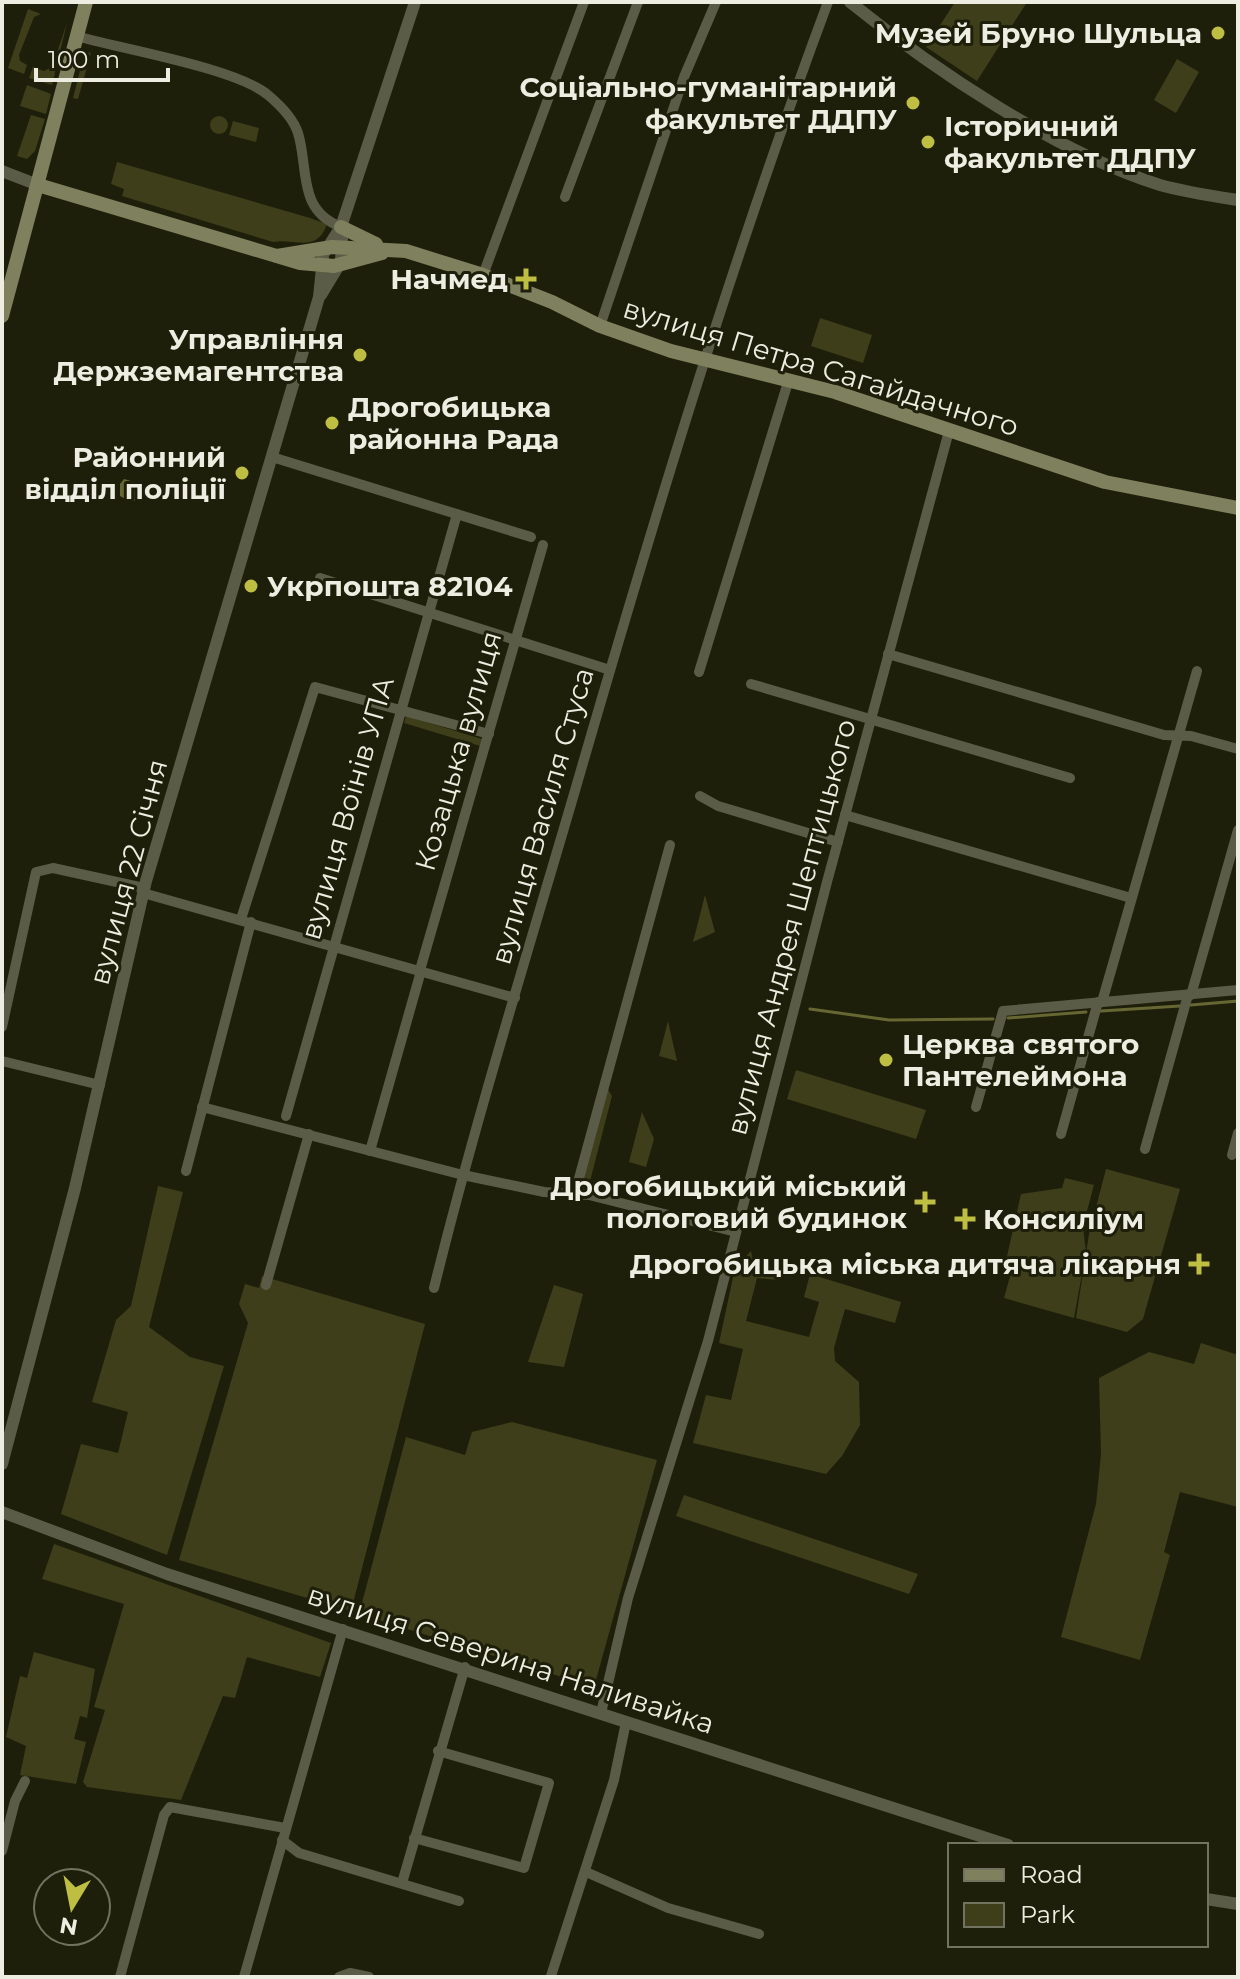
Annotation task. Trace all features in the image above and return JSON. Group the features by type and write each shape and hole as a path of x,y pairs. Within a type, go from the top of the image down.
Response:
{"main road":[{"path":"2,316 86,2"},
{"path":"38,185 300,263 393,249"},
{"name":"вулиця Петра Сагайдачного","path":"341,227 393,249 483,275 552,302 600,326 705,360 789,379 1105,482 1238,508"},
{"path":"277,256 334,258"}],"street":[{"path":"334,258 341,227 415,2"},
{"path":"483,275 584,2"},
{"path":"565,197 638,2"},
{"path":"600,326 684,77 716,2"},
{"name":"вулиця Василя Стуса","path":"434,1288 463,1175 610,670 705,360 828,2"},
{"path":"850,2 926,59 1042,131 1145,180 1238,200"},
{"path":"76,36 227,76 266,93 282,108 298,132 308,195 320,212 341,227"},
{"path":"2,171 38,185"},
{"name":"вулиця 22 Січня","path":"2,1464 100,1085 144,890 319,297 334,258"},
{"path":"300,263 314,280 319,297"},
{"path":"699,672 789,379"},
{"name":"вулиця Андрея Шептицького","path":"601,1713 628,1598 684,1425 949,431"},
{"path":"272,457 531,537"},
{"name":"вулиця Воїнів УПА","path":"286,1116 457,514"},
{"name":"Козацька вулиця","path":"370,1151 543,545"},
{"path":"320,578 610,670"},
{"path":"888,654 1164,735 1178,735 1238,749"},
{"path":"1061,1134 1197,671"},
{"path":"751,684 1070,778"},
{"path":"186,1171 246,920 315,687 489,734"},
{"path":"700,796 718,806 838,842"},
{"path":"845,815 1131,898"},
{"path":"1145,1149 1238,830"},
{"path":"575,1193 670,845"},
{"path":"2,1027 36,872 53,868 144,890 515,998"},
{"path":"976,1107 1003,1011 1238,990"},
{"path":"2,1061 100,1085"},
{"path":"202,1107 463,1175 544,1192 575,1193 736,1232"},
{"path":"1232,1155 1238,1133"},
{"path":"266,1285 309,1134"},
{"name":"вулиця Северина Наливайка","path":"2,1512 134,1563 465,1667 1002,1843"},
{"path":"244,1977 343,1629"},
{"path":"402,1883 465,1667"},
{"path":"551,1976 620,1760 626,1722"},
{"path":"414,1838 524,1868 549,1783 438,1751"},
{"path":"2,1851 15,1801 25,1781"},
{"path":"120,1977 164,1815 170,1807 285,1828"},
{"path":"282,1840 299,1853 459,1901"},
{"path":"586,1872 668,1908 759,1934"},
{"path":"1208,1899 1238,1904"},
{"path":"339,1977 350,1973 369,1977"}],"green space":[{"path":"955,2 1027,2 977,81 926,47"},
{"path":"28,9 41,14 34,17 19,55 20,61 27,65 24,74 8,68"},
{"path":"67,23 52,85 29,78 33,67 44,71 52,67"},
{"path":"85,51 91,53 78,99 73,98"},
{"path":"1177,59 1199,72 1176,113 1154,100"},
{"path":"27,85 51,94 46,114 20,106"},
{"path":"31,115 45,119 35,151 27,159 17,156"},
{"path":"215,116 223,116 228,125 226,132 215,134 210,129 210,121"},
{"path":"233,121 259,128 256,142 229,135"},
{"path":"117,162 327,224 323,233 311,242 273,242 122,196 124,189 111,184"},
{"path":"820,318 872,335 863,363 811,346"},
{"path":"406,716 482,739 480,746 404,723"},
{"path":"705,895 715,932 693,942"},
{"path":"668,1021 677,1061 659,1056"},
{"path":"796,1070 926,1110 916,1139 787,1099"},
{"path":"607,1088 612,1096 588,1189 580,1187"},
{"path":"642,1112 654,1139 646,1167 629,1162"},
{"path":"1106,1169 1180,1189 1143,1319 1127,1332 1076,1318 1089,1234"},
{"path":"1065,1178 1094,1185 1083,1226 1086,1252 1074,1318 1004,1298 1011,1273 1005,1265 1021,1194 1062,1188"},
{"path":"158,1186 183,1192 149,1327 190,1357 224,1366 167,1555 61,1514 81,1444 118,1453 128,1412 92,1402 116,1320 131,1306"},
{"path":"751,1251 753,1261 779,1267 778,1280 757,1278 746,1321 809,1337 819,1302 804,1297 810,1274 901,1302 895,1323 845,1309 834,1348 835,1361 859,1382 860,1425 842,1456 826,1474 693,1443 706,1395 731,1400 743,1349 719,1343 735,1268"},
{"path":"262,1276 425,1324 351,1611 179,1560 248,1323 239,1304 245,1284 259,1288"},
{"path":"554,1285 583,1294 564,1367 528,1362"},
{"path":"1201,1343 1238,1355 1238,1507 1180,1492 1164,1552 1170,1555 1140,1660 1061,1637 1096,1504 1101,1454 1099,1378 1149,1352 1194,1364"},
{"path":"512,1422 657,1460 594,1687 359,1614 406,1437 465,1455 472,1432"},
{"path":"684,1495 918,1574 909,1594 676,1516"},
{"path":"54,1544 331,1643 320,1677 247,1657 235,1698 223,1696 181,1800 87,1787 83,1782 105,1710 94,1707 124,1604 42,1579"},
{"path":"34,1652 95,1669 87,1718 80,1716 74,1739 86,1742 76,1784 20,1775 26,1746 6,1737 20,1676 27,1678"}],"shaded area":[{"path":"124,479 148,486 142,500 129,501 120,496 120,484"}],"waterway":[{"path":"1191,1005 1238,1001"},
{"path":"1101,1011 1180,1006"},
{"path":"810,1009 889,1020 993,1019"},
{"path":"1008,1018 1086,1012"}],"place":[{"name":"Музей Бруно Шульца","path":"1218,33"},
{"name":"Соціально-гуманітарний факультет ДДПУ","path":"913,103"},
{"name":"Історичний факультет ДДПУ","path":"928,142"},
{"name":"Начмед","path":"526,279"},
{"name":"Управління Держземагентства","path":"360,355"},
{"name":"Дрогобицька районна Рада","path":"332,423"},
{"name":"Районний відділ поліції","path":"242,473"},
{"name":"Укрпошта 82104","path":"251,586"},
{"name":"Церква святого Пантелеймона","path":"886,1060"},
{"name":"Дрогобицький міський пологовий будинок","path":"925,1202"},
{"name":"Консиліум","path":"965,1219"},
{"name":"Дрогобицька міська дитяча лікарня","path":"1199,1264"}]}
